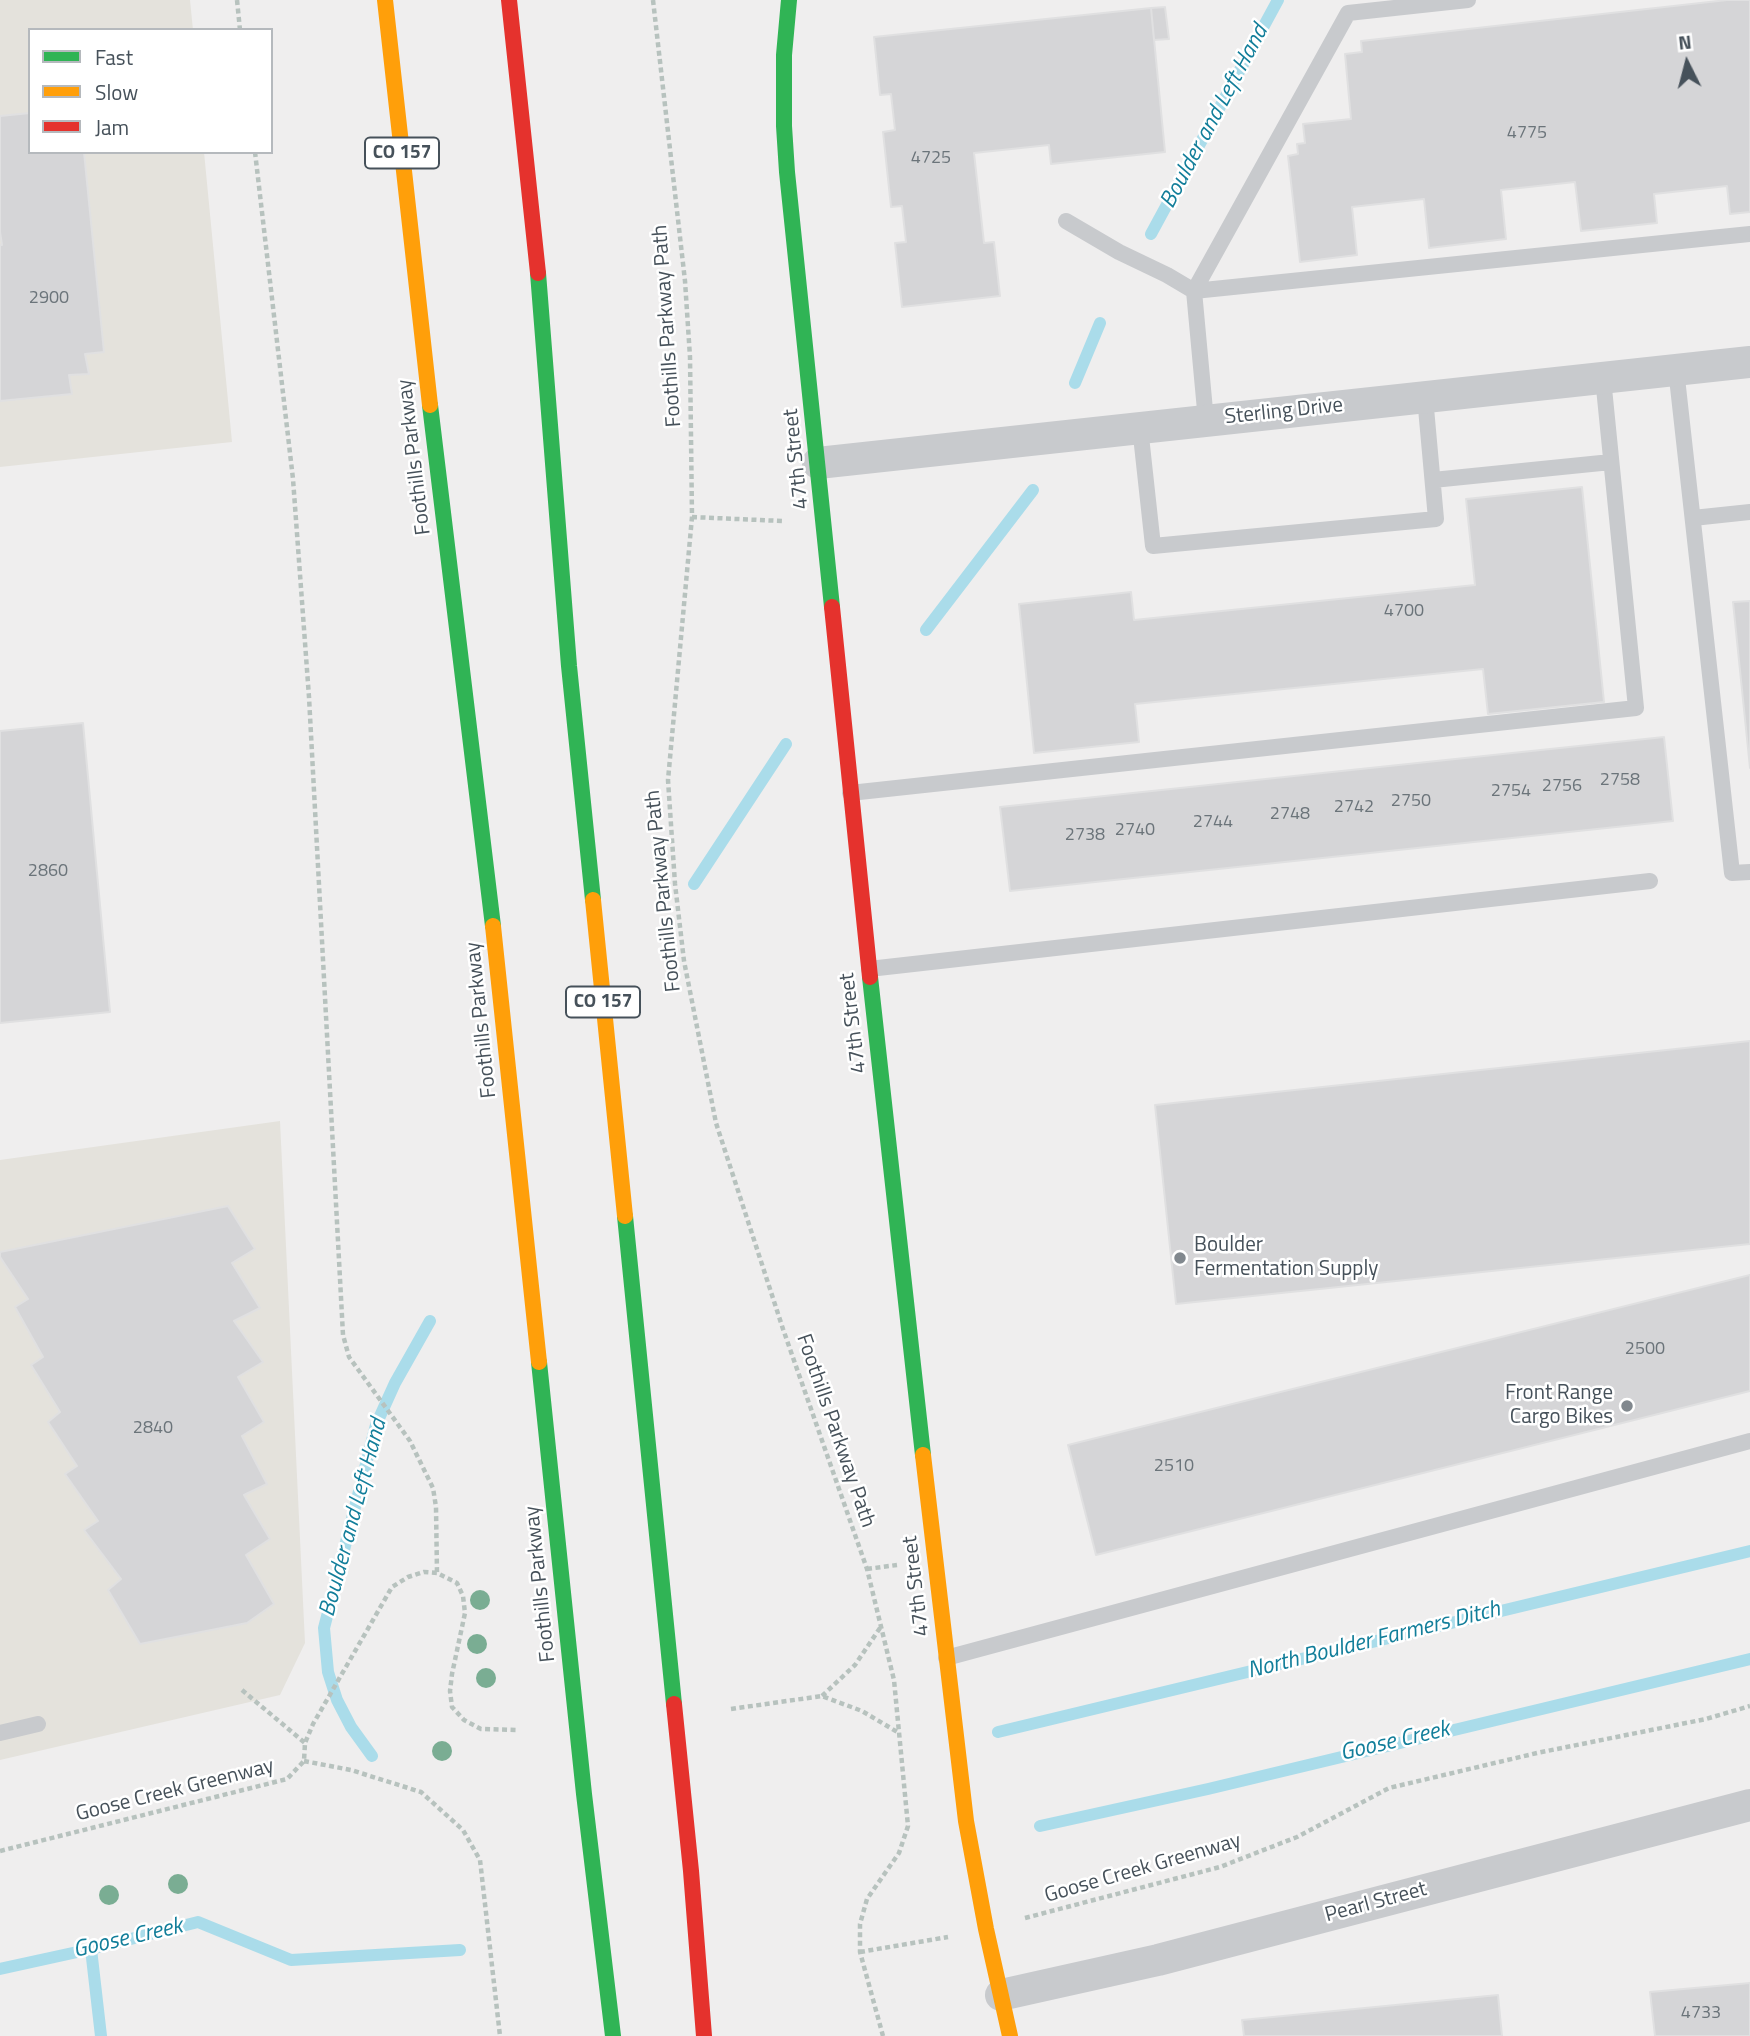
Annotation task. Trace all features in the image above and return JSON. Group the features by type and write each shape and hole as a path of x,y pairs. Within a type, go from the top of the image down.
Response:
{"main road":[{"name":"Foothills Parkway","path":"385,0 417,293 483,830 584,1794 612,2036"},
{"name":"CO 157","path":"509,0 538,276 569,666 706,2036"},
{"name":"47th Street","path":"789,0 784,55 783,126 869,969 966,1821 1010,2036"}],"street":[{"name":"Sterling Drive","path":"818,463 1750,362"},
{"name":"Pearl Street","path":"1001,1995 1158,1960 1750,1805"}],"lane":[{"path":"1206,421 1194,290 1348,13 1468,0"},
{"path":"1066,221 1119,252 1194,290 1750,234"},
{"path":"1676,369 1732,873 1750,872"},
{"path":"850,793 1636,708 1603,377"},
{"path":"1140,428 1153,546 1436,519 1425,397"},
{"path":"1433,480 1611,462"},
{"path":"1693,518 1750,512"},
{"path":"869,969 1650,881"},
{"path":"946,1658 1750,1441"},
{"path":"0,1733 38,1724"}],"path":[{"path":"237,0 240,28"},
{"name":"Foothills Parkway Path","path":"653,0 685,281 690,357 692,517 668,780 674,884 684,961 716,1123 783,1329 867,1569 894,1681 908,1826 899,1853 867,1899 860,1924 860,1952 883,2036"},
{"path":"255,154 296,520 309,697 343,1335 349,1357 410,1441 433,1488 436,1507 436,1573 457,1583 463,1596 465,1613 450,1691 452,1707 464,1720 481,1730 516,1730"},
{"path":"692,517 791,522"},
{"name":"Goose Creek Greenway","path":"0,1851 287,1779 304,1761 305,1743 313,1724 392,1587 408,1577 424,1572 436,1573"},
{"path":"822,1696 855,1665 881,1627"},
{"path":"242,1690 305,1743"},
{"path":"731,1709 822,1696 862,1711 899,1733"},
{"name":"Goose Creek Greenway","path":"860,1952 986,1929 1220,1867 1297,1837 1389,1788 1537,1753 1706,1719 1750,1706"},
{"path":"304,1761 351,1770 421,1793 463,1830 480,1860 500,2036"}],"shaded area":[{"path":"0,0 190,0 193,28 28,28 28,154 204,154 232,442 0,467"},
{"path":"280,1121 305,1643 280,1695 0,1760 0,1160"}],"building":[{"path":"1727,0 1750,0 1750,212 1730,214 1727,186 1654,194 1657,223 1581,231 1575,182 1501,190 1506,239 1429,248 1424,199 1352,207 1357,255 1300,262 1288,156 1298,154 1297,144 1305,143 1303,124 1351,119 1345,54 1362,52 1361,41"},
{"path":"1165,7 1169,39 1154,40 1151,8"},
{"path":"1151,8 1165,152 1051,164 1049,145 974,153 984,243 994,242 1000,296 902,307 895,243 906,242 902,206 891,207 883,132 895,130 891,94 880,95 874,37"},
{"path":"28,113 28,154 84,154 104,352 85,354 89,374 69,375 72,394 0,401 0,116"},
{"path":"1582,487 1604,702 1488,714 1483,669 1135,704 1139,742 1034,753 1019,604 1131,592 1134,620 1475,585 1466,499"},
{"path":"1750,601 1750,768 1733,602"},
{"path":"83,723 110,1012 0,1023 0,731"},
{"path":"1664,737 1673,821 1010,891 1000,807"},
{"path":"1750,1041 1750,1244 1176,1304 1155,1105"},
{"path":"228,1206 255,1249 232,1263 260,1308 234,1321 263,1362 238,1377 264,1422 242,1436 267,1484 244,1495 270,1539 246,1555 274,1604 247,1623 140,1644 108,1590 121,1579 84,1530 98,1521 65,1474 77,1466 48,1422 60,1412 31,1365 43,1357 15,1307 28,1299 0,1257 0,1252"},
{"path":"1750,1275 1750,1391 1096,1555 1068,1445"},
{"path":"1750,1983 1750,2036 1655,2036 1650,1992"},
{"path":"1498,1995 1502,2036 1244,2036 1242,2020"}],"waterway":[{"name":"Boulder and Left Hand","path":"1151,234 1278,0"},
{"name":"Boulder and Left Hand","path":"1075,383 1100,323"},
{"name":"Boulder and Left Hand","path":"926,630 1033,490"},
{"name":"Boulder and Left Hand","path":"694,884 786,744"},
{"name":"Boulder and Left Hand","path":"372,1756 351,1727 337,1700 328,1672 324,1628 376,1425 395,1383 430,1321"},
{"name":"North Boulder Farmers Ditch","path":"998,1732 1750,1551"},
{"name":"Goose Creek","path":"1040,1826 1208,1789 1750,1659"},
{"name":"Goose Creek","path":"0,1969 198,1922 291,1960 460,1950"},
{"path":"91,1949 101,2036"}],"traffic: fast":[{"path":"789,0 784,55 787,172 832,607"},
{"path":"538,273 569,666 593,900"},
{"path":"430,405 493,926"},
{"path":"870,977 923,1455"},
{"path":"625,1216 674,1704"},
{"path":"539,1362 584,1794 613,2036"}],"traffic: slow":[{"path":"385,0 430,405"},
{"path":"593,900 625,1216"},
{"path":"493,926 539,1362"},
{"path":"923,1455 966,1821 1010,2036"}],"traffic: jam":[{"path":"509,0 538,273"},
{"path":"832,607 870,977"},
{"path":"674,1704 704,2036"}],"place":[{"name":"Boulder Fermentation Supply","path":"1180,1258"},
{"name":"Front Range Cargo Bikes","path":"1627,1406"}]}
